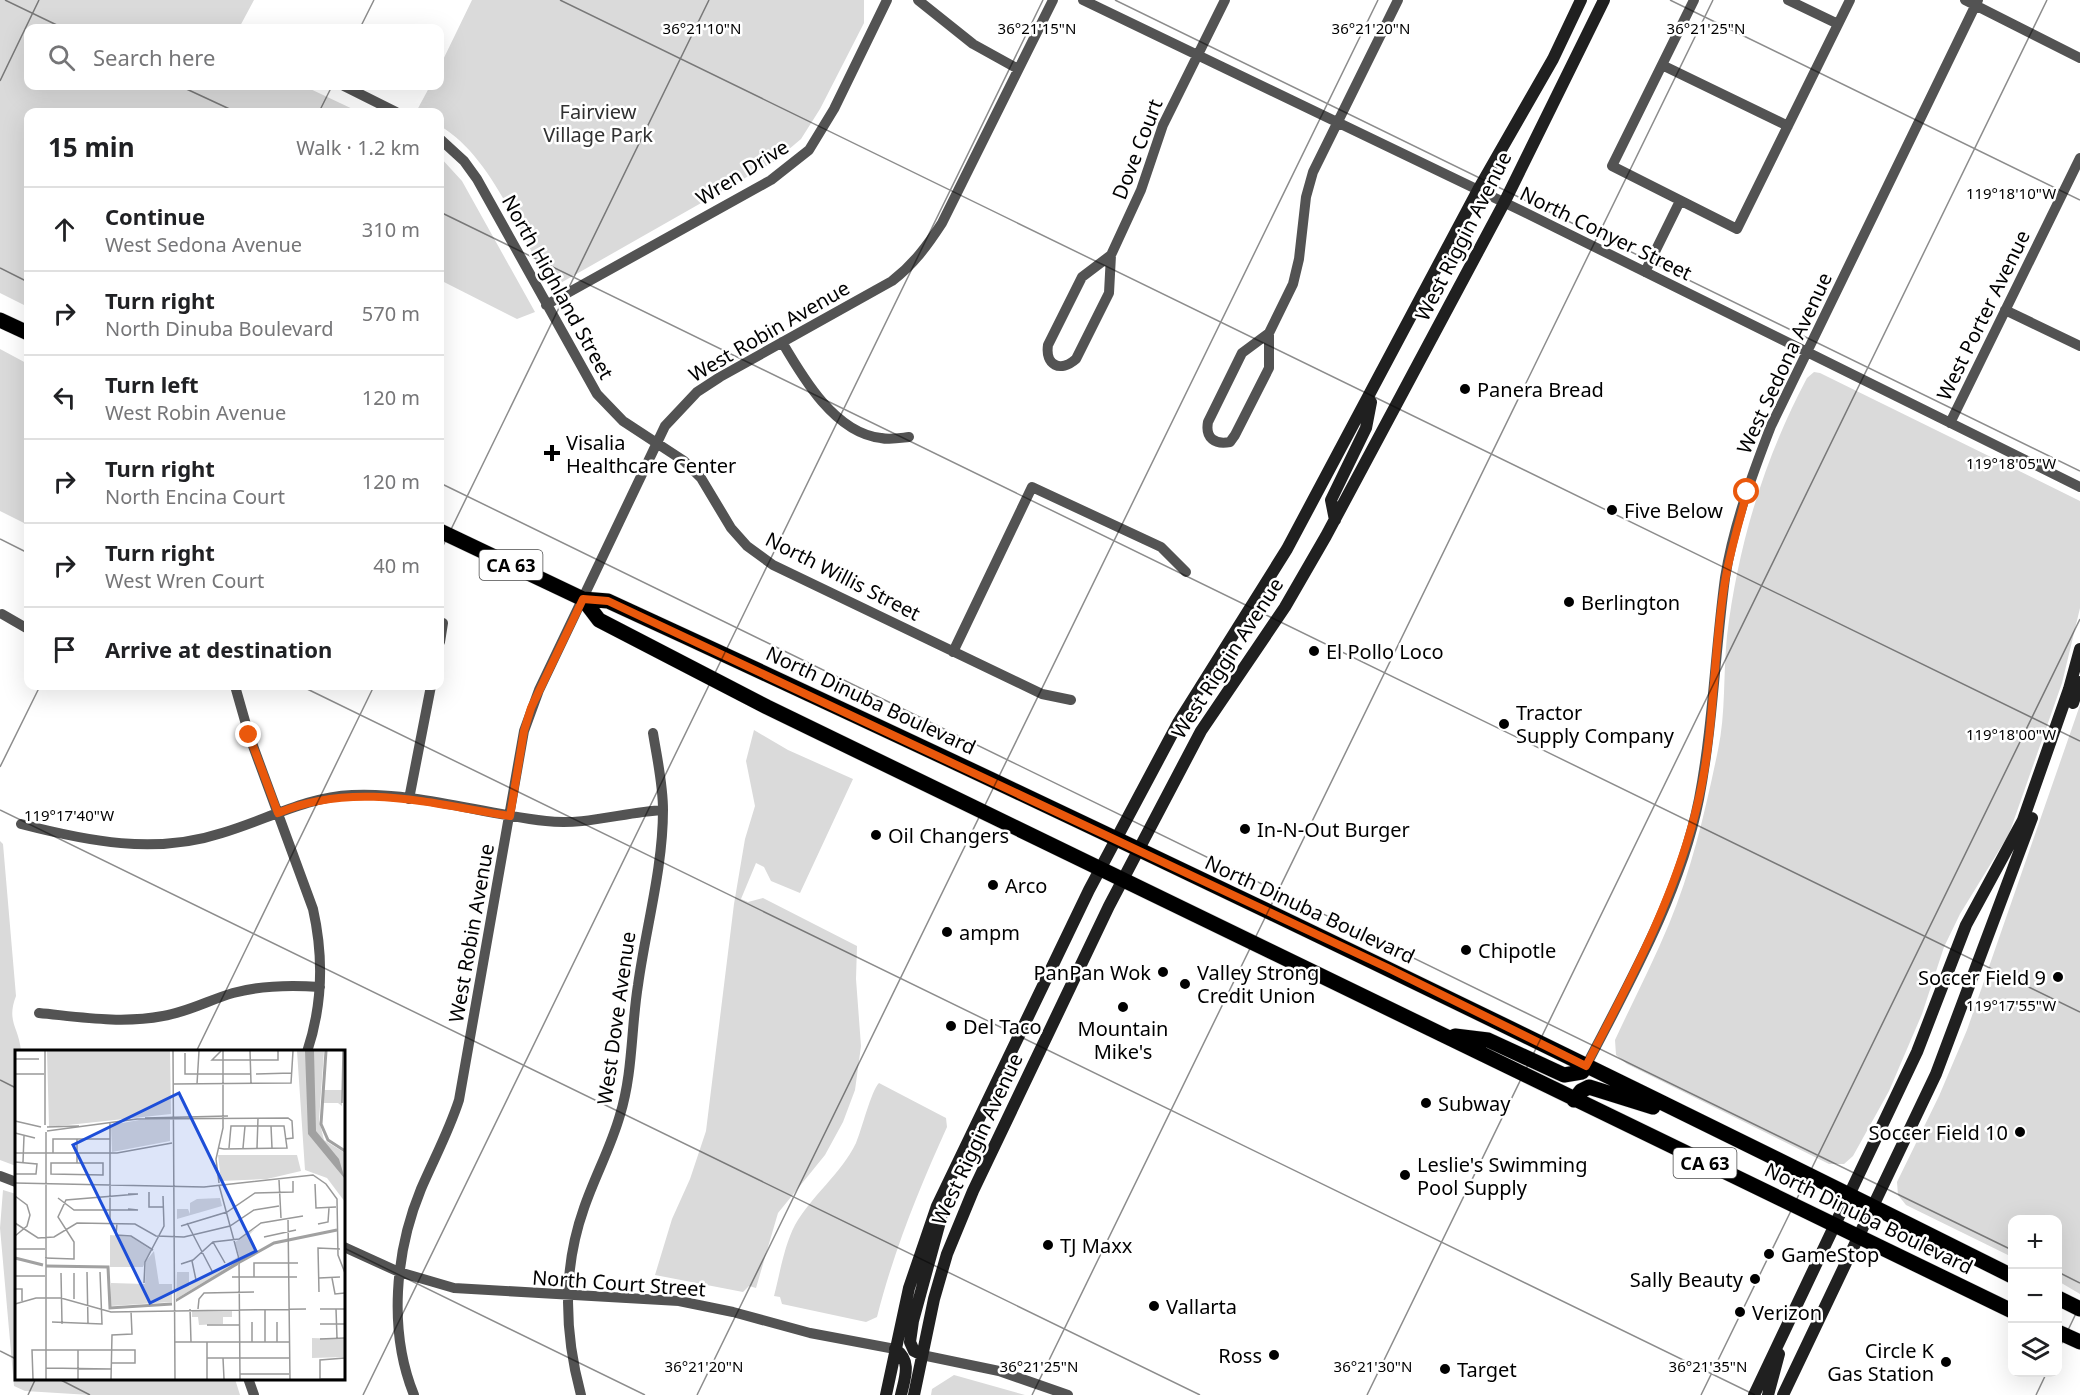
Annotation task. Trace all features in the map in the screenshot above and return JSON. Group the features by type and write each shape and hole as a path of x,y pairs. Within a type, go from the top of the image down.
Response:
{"main road":[{"name":"West Riggin Avenue","path":"886,1395 917,1260 954,1167 1101,867 1185,711 1284,555 1478,190 1553,59 1581,0"},
{"name":"West Riggin Avenue","path":"914,1395 940,1278 967,1205 1123,878 1204,726 1285,607 1335,520 1504,203 1604,0"},
{"path":"0,320 24,331"},
{"path":"1335,520 1331,500 1366,428 1374,389"},
{"name":"North Dinuba Boulevard","path":"444,533 583,599 608,601 1137,850 1586,1066 2008,1274"},
{"name":"North Dinuba Boulevard","path":"583,599 599,620 767,706 1101,867 1574,1100 2008,1309"},
{"path":"1754,1395 1917,1052 1966,925 2023,820 2080,649"},
{"path":"1783,1395 1949,1044 2080,682"},
{"path":"1444,1035 1488,1040 1564,1075 1582,1072 1586,1066"},
{"path":"1574,1100 1581,1091 1589,1087 1698,1121"},
{"path":"922,1355 914,1351 910,1342 913,1321 954,1167"},
{"path":"2062,1300 2080,1310"},
{"path":"2062,1326 2080,1331"},
{"path":"2062,1334 2080,1342"},
{"path":"1768,1395 1783,1335"},
{"path":"895,1349 903,1354 907,1364 901,1395"}],"street":[{"name":"Wren Drive","path":"546,305 771,180 809,150 834,109 887,0"},
{"path":"918,0 973,44 1018,69"},
{"name":"West Robin Avenue","path":"414,1395 401,1340 399,1272 414,1207 450,1128 459,1100 524,731 531,708 656,443 672,418 697,392 892,281 925,251 942,223 1053,0"},
{"name":"North Conyer Street","path":"1083,0 1478,190 2080,487"},
{"name":"Dove Court","path":"1111,255 1082,278 1048,345 1047,355 1051,362 1059,366 1068,366 1076,360 1109,293 1111,255 1141,190 1163,125 1225,0"},
{"path":"1269,333 1242,353 1226,385 1206,430 1209,437 1216,442 1230,442 1269,368 1269,333 1293,284 1299,259 1309,185 1337,122 1398,0"},
{"path":"1694,0 1612,166 1737,229 1850,0"},
{"path":"1788,0 1838,24"},
{"path":"1965,0 1977,3 2080,58"},
{"name":"West Sedona Avenue","path":"1586,1066 1639,963 1684,853 1698,801 1707,750 1726,576 1758,458 1806,352 1977,3"},
{"path":"1662,65 1788,126"},
{"path":"352,90 388,108"},
{"name":"North Highland Street","path":"444,143 464,161 477,179 597,394 623,421 656,443"},
{"name":"West Porter Avenue","path":"1950,423 2080,158"},
{"path":"1645,272 1680,201"},
{"path":"2005,310 2080,346"},
{"path":"783,342 803,379 838,417 859,431 880,438 909,437"},
{"name":"North Willis Street","path":"656,443 684,462 701,478 731,528 747,546 773,565 1042,694 1071,700"},
{"path":"953,652 1032,487 1161,547 1186,572"},
{"path":"2,614 24,627"},
{"path":"236,690 249,735 313,909 321,965 317,1014 308,1050"},
{"path":"409,799 430,690"},
{"name":"West Dove Avenue","path":"581,1395 571,1356 567,1296 568,1273 578,1227 611,1143 626,1093 638,984 660,852 663,810 653,733"},
{"path":"21,824 89,840 155,845 222,834 312,801 353,795 409,799 510,816 571,822 663,810"},
{"path":"39,1013 98,1019 144,1019 184,1012 250,989 286,985 320,987"},
{"path":"0,1176 15,1182"},
{"name":"North Court Street","path":"345,1247 399,1272 430,1282 471,1290 695,1303 801,1331 895,1349"},
{"path":"922,1355 999,1371 1068,1395"},
{"path":"249,1380 254,1395"}],"green space":[{"path":"0,0 254,0 241,24 24,24 24,90 312,90 351,108 24,108 24,305 0,293"},
{"name":"Fairview Village Park","path":"472,0 864,0 864,23 820,109 801,139 775,161 557,285 546,279 514,217 488,174 458,139 444,129 444,108 418,108 428,90 444,90 444,58"},
{"path":"444,161 462,181 535,312 517,319 444,282"},
{"path":"0,349 24,362 24,523 0,511"},
{"path":"1814,372 2080,501 2080,608 2062,683 2009,834 1960,914 1944,947 1922,1014 1889,1091 1853,1156 1844,1164 1829,1164 1627,1064 1616,1055 1615,1040 1663,939 1698,838 1721,736 1727,636 1746,536 1755,503 1778,440 1807,378"},
{"path":"2080,705 2080,1294 2062,1283 2062,1215 2008,1215 2008,1255 1906,1205 1898,1195 1897,1182 1939,1096 1967,1030"},
{"path":"754,730 788,750 853,779 800,893 771,881 764,867 756,863 741,899 748,902 763,898 857,946 856,979 861,1046 855,1090 843,1122 825,1155 778,1213 756,1288 749,1286 743,1292 655,1275 672,1219 690,1179 706,1131 734,904 745,839 755,806 746,761"},
{"path":"0,841 3,844 16,996 12,1012 21,1050 15,1050 15,1166 0,1160"},
{"path":"879,1083 946,1118 947,1127 908,1220 877,1317 866,1322 782,1304 780,1297 774,1296 791,1233 802,1214 850,1154"},
{"path":"3,1190 15,1194 15,1380 235,1380 240,1395 90,1395 25,1391 14,1386 0,1228"},
{"path":"954,1375 1025,1395 931,1395 932,1389"}],"place":[{"name":"Panera Bread","path":"1465,389"},
{"name":"Visalia Healthcare Center","path":"552,453"},
{"name":"Five Below","path":"1612,510"},
{"name":"Berlington","path":"1569,602"},
{"name":"El Pollo Loco","path":"1314,651"},
{"name":"Tractor Supply Company","path":"1504,724"},
{"name":"In-N-Out Burger","path":"1245,829"},
{"name":"Oil Changers","path":"876,835"},
{"name":"Arco","path":"993,885"},
{"name":"ampm","path":"947,932"},
{"name":"Chipotle","path":"1466,950"},
{"name":"PanPan Wok","path":"1163,972"},
{"name":"Soccer Field 9","path":"2058,977"},
{"name":"Valley Strong Credit Union","path":"1185,984"},
{"name":"Mountain Mike's","path":"1123,1007"},
{"name":"Del Taco","path":"951,1026"},
{"name":"Subway","path":"1426,1103"},
{"name":"Soccer Field 10","path":"2020,1132"},
{"name":"Leslie's Swimming Pool Supply","path":"1405,1175"},
{"name":"TJ Maxx","path":"1048,1245"},
{"name":"GameStop","path":"1769,1254"},
{"name":"Sally Beauty","path":"1755,1279"},
{"name":"Vallarta","path":"1154,1306"},
{"name":"Verizon","path":"1740,1312"},
{"name":"Ross","path":"1274,1355"},
{"name":"Circle K Gas Station","path":"1946,1362"},
{"name":"Target","path":"1445,1369"}],"route":[{"path":"249,735 278,813 312,801 353,795 409,799 510,816 524,731 539,690 583,599 608,601 776,678 1388,968 1586,1066 1639,963 1684,853 1698,801 1707,750 1726,576 1747,492"}]}
